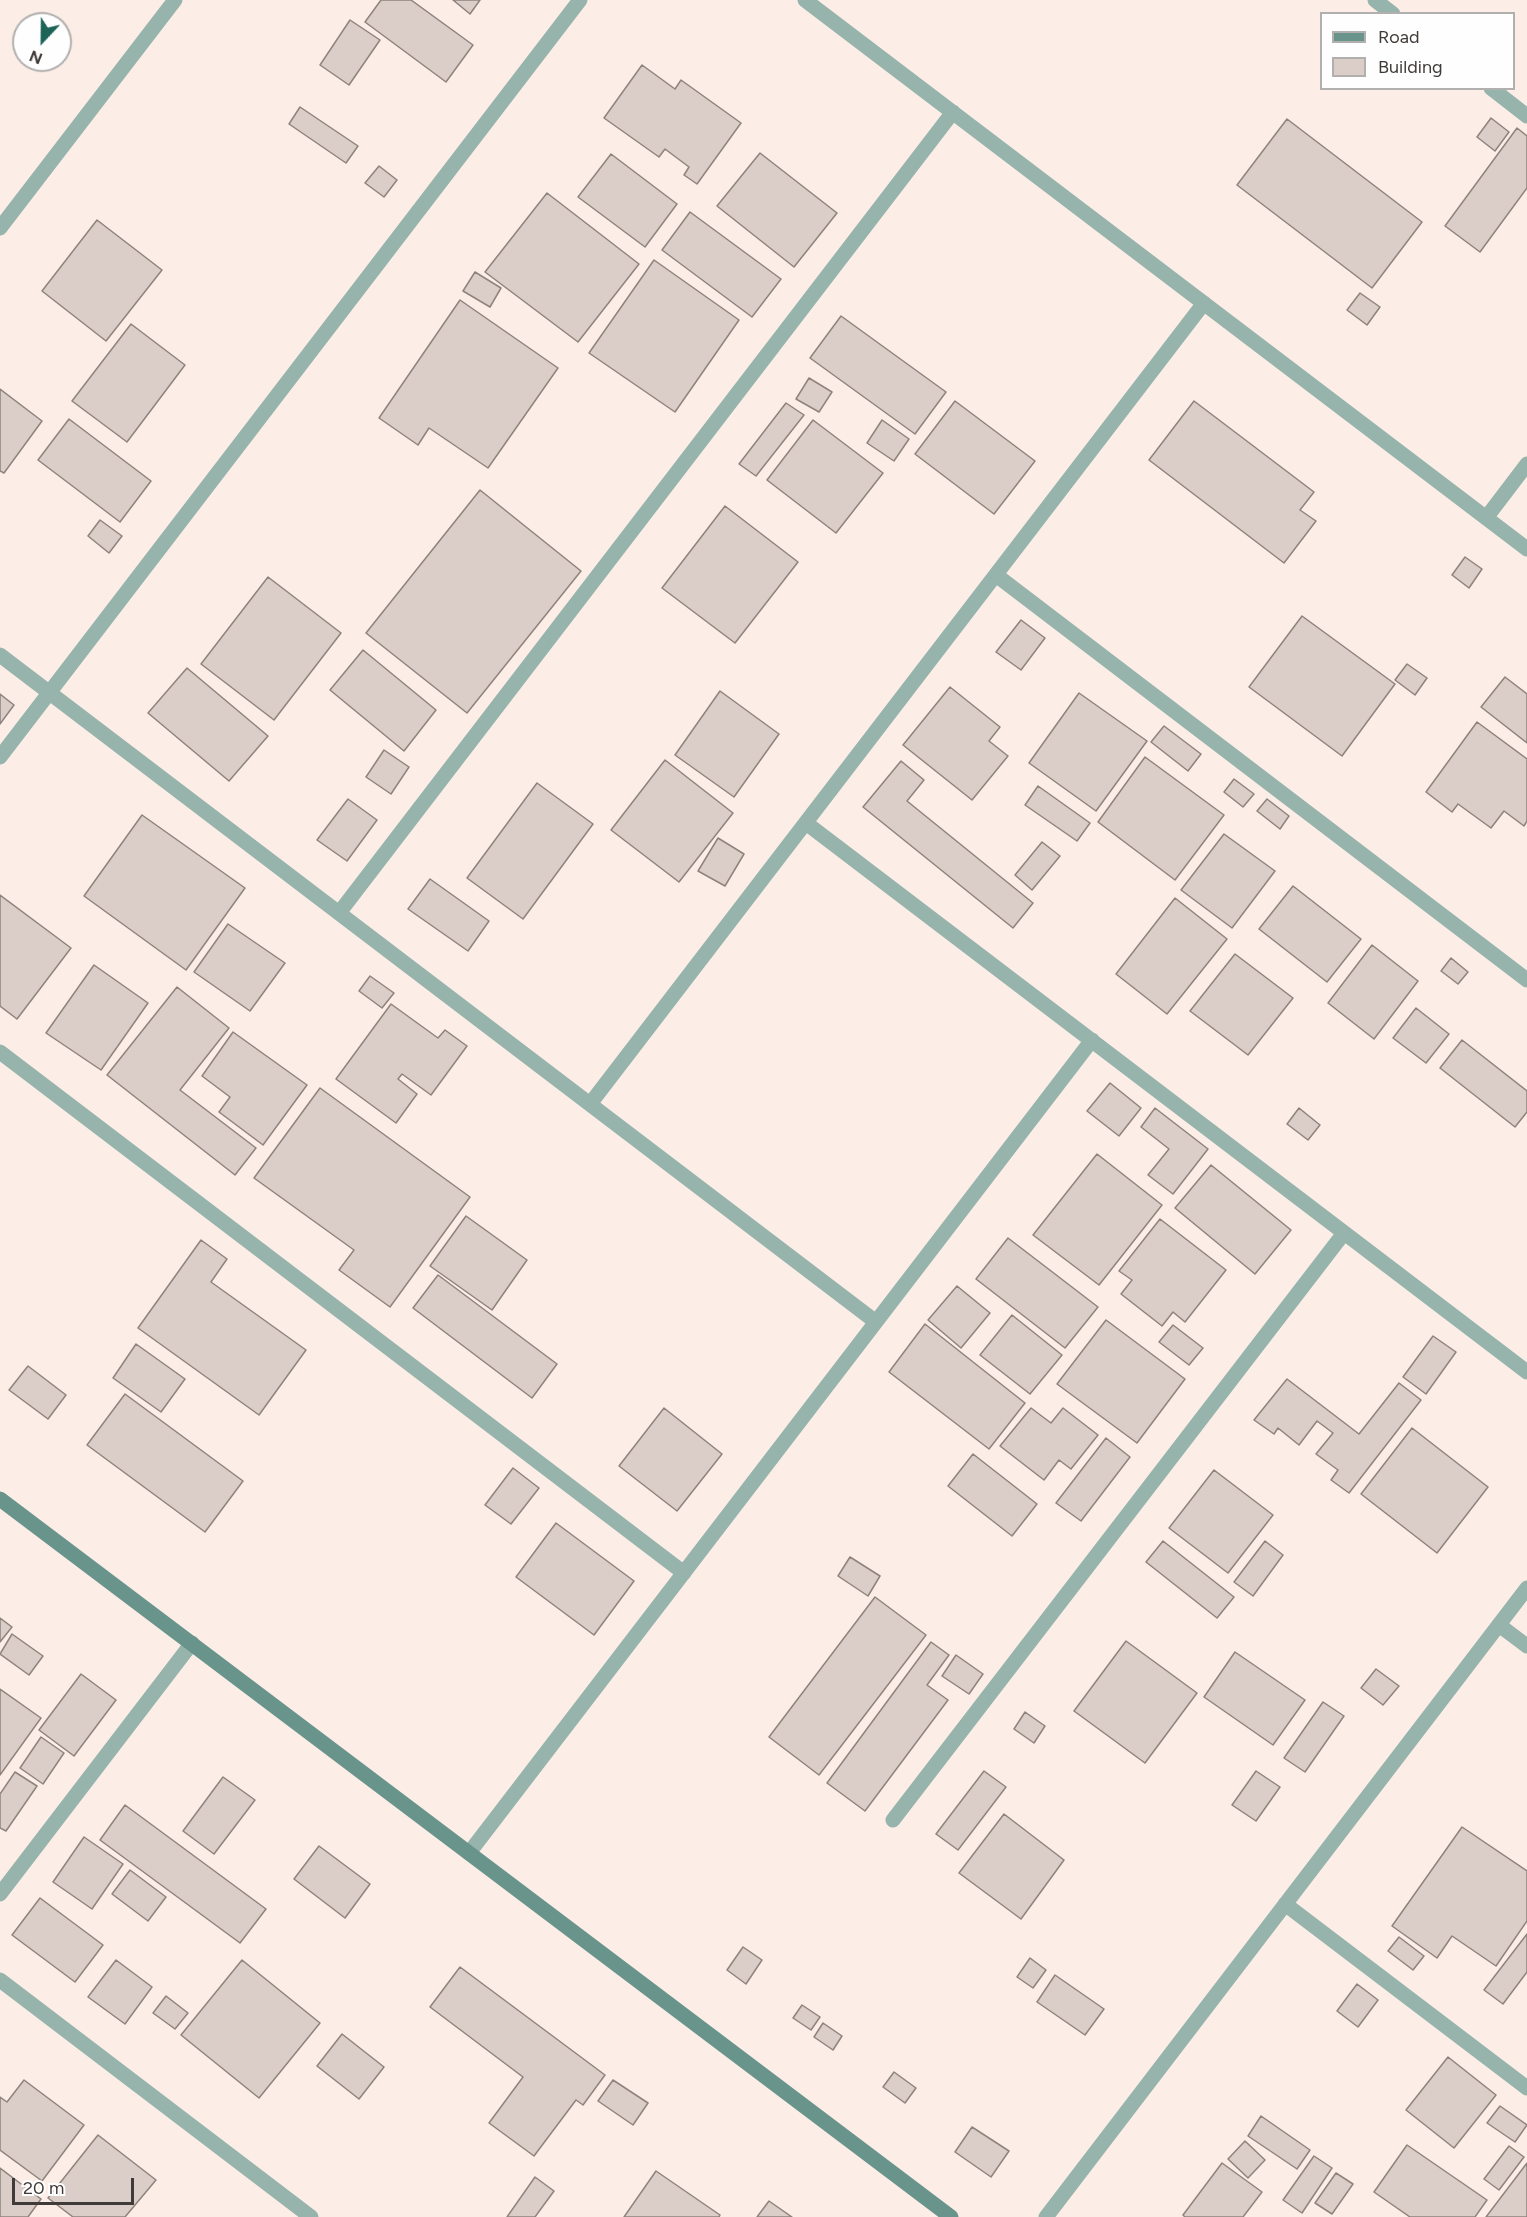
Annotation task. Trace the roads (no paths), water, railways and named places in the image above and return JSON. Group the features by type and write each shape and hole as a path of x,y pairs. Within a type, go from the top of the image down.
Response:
{"main road":[{"path":"0,1499 951,2217"}],"street":[{"path":"0,228 175,0"},
{"path":"0,757 580,0"},
{"path":"805,0 1527,549"},
{"path":"1375,0 1390,12"},
{"path":"1494,90 1527,116"},
{"path":"339,913 952,112"},
{"path":"590,1104 1204,303"},
{"path":"1486,518 1527,464"},
{"path":"996,575 1527,980"},
{"path":"0,655 876,1322"},
{"path":"806,823 1527,1372"},
{"path":"469,1853 1092,1040"},
{"path":"0,1052 684,1573"},
{"path":"893,1821 1344,1233"},
{"path":"1046,2217 1527,1588"},
{"path":"1499,1625 1527,1646"},
{"path":"0,1894 192,1643"},
{"path":"1286,1904 1527,2088"},
{"path":"0,1980 311,2217"}]}
